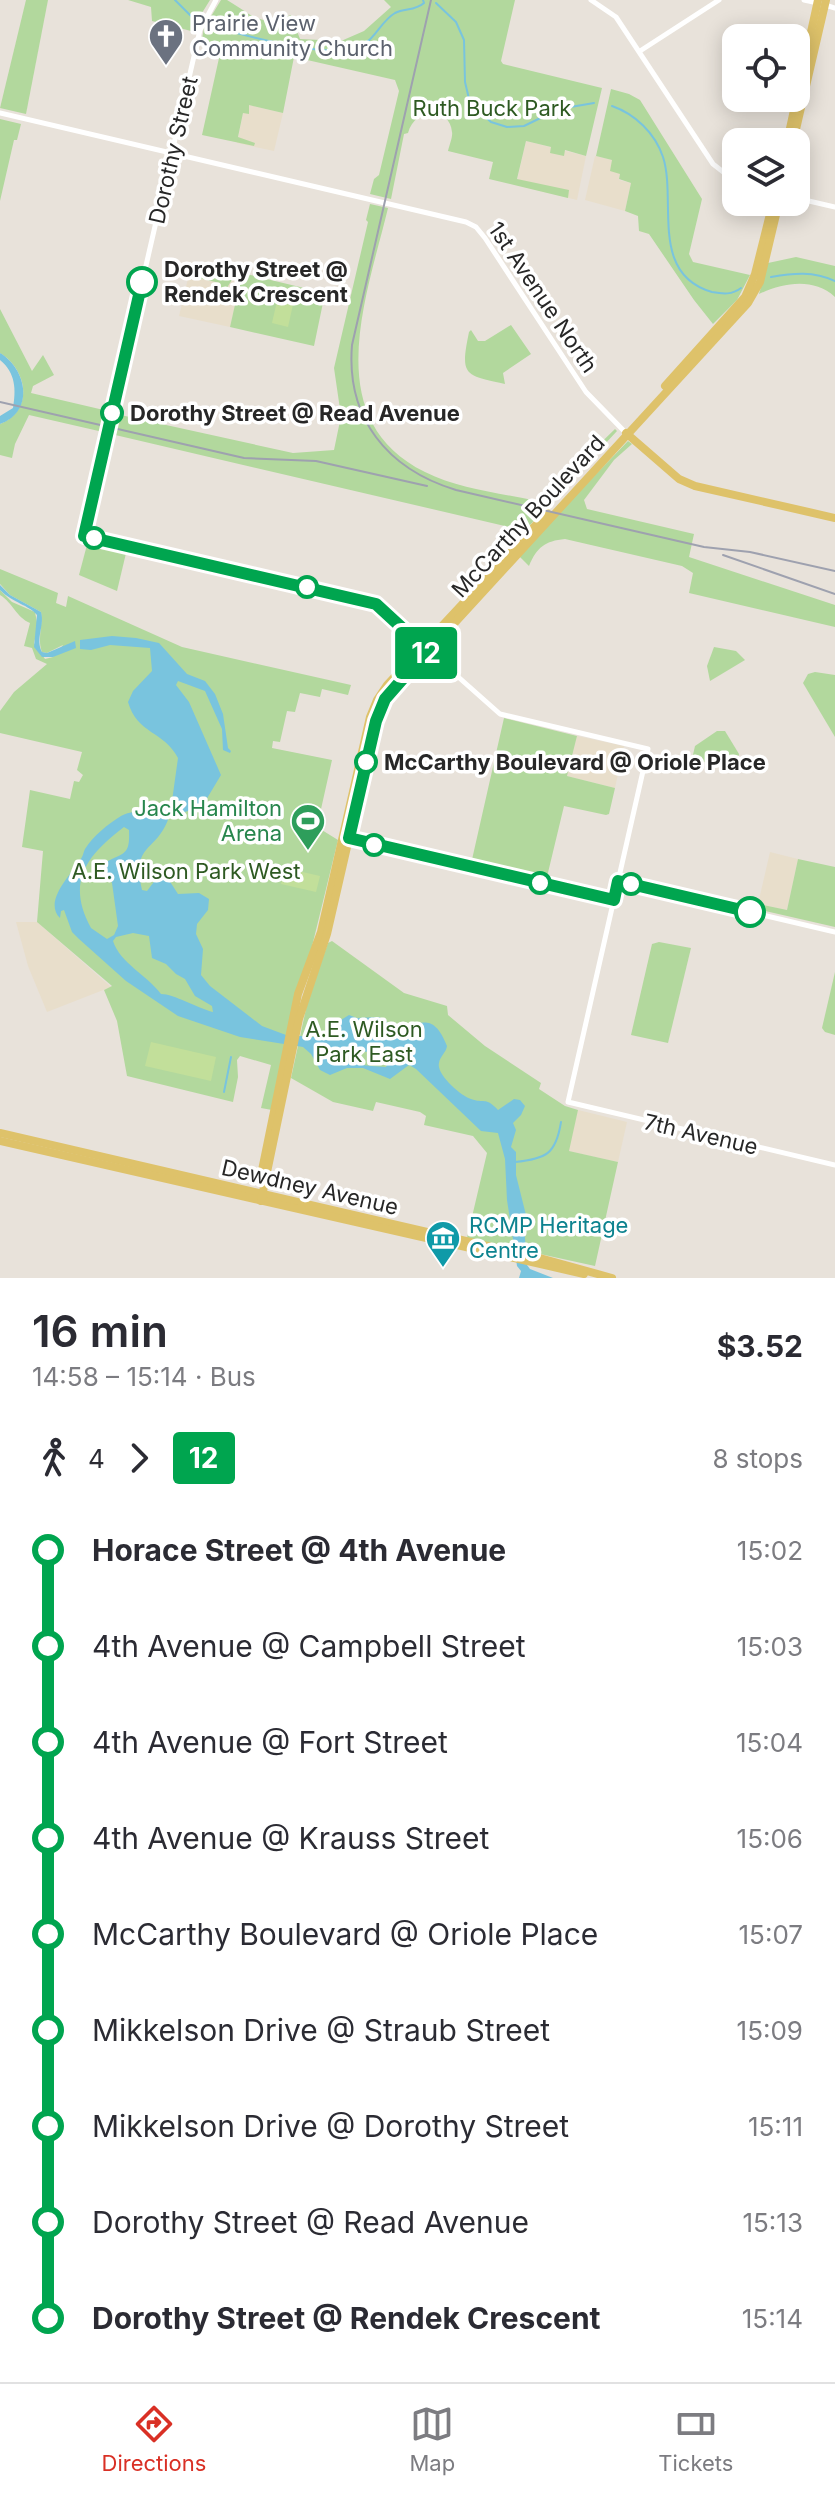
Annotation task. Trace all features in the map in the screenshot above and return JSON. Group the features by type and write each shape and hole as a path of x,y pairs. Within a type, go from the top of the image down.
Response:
{"main road":[{"path":"790,128 822,2"},
{"path":"796,128 822,2"},
{"name":"McCarthy Boulevard","path":"626,433 745,297 755,274 770,216"},
{"name":"McCarthy Boulevard","path":"259,1197 282,1108 298,994 321,932 346,838 370,717 377,700 748,303 760,282 776,216"},
{"name":"1st Avenue North","path":"626,433 679,479 695,486 835,518"},
{"name":"McCarthy Boulevard","path":"259,1197 274,1115 290,1052"},
{"path":"278,1126 274,1115 282,1108"},
{"name":"Dewdney Avenue","path":"0,1133 259,1197"},
{"name":"Dewdney Avenue","path":"0,1141 609,1278"}],"street":[{"name":"Dorothy Street","path":"216,0 200,30 84,536 376,604 425,649"},
{"path":"591,0 616,17 713,164 722,171"},
{"path":"640,51 719,0"},
{"path":"804,0 822,2 835,8"},
{"name":"1st Avenue North","path":"1,114 453,219 476,227 586,392 626,433"},
{"path":"810,201 835,207"},
{"path":"346,838 614,900 648,749 500,714 425,649"},
{"path":"618,881 835,932"},
{"name":"7th Avenue","path":"614,900 568,1102 835,1165"}],"shaded area":[{"path":"245,104 283,113 274,151 237,143"},
{"path":"526,141 586,156 577,200 516,185"},
{"path":"595,156 613,160 620,174 619,180 631,183 625,211 585,200"},
{"path":"192,262 242,273 230,327 179,316"},
{"path":"577,736 624,746 615,788 567,776"},
{"path":"770,852 798,859 787,910 758,904"},
{"path":"16,922 37,922 111,987 47,1012 28,966"},
{"path":"578,1110 627,1122 618,1162 568,1151"}],"green space":[{"path":"26,0 48,0 26,114 0,108"},
{"path":"128,0 210,0 197,21 195,32 152,21 151,7"},
{"name":"Ruth Buck Park","path":"221,0 227,0 264,20 291,15 300,39 341,41 364,31 391,7 384,0 515,0 501,61 503,64 602,88 586,156 565,150 564,156 550,153 551,147 526,141 517,179 569,190 568,198 489,179 493,162 448,151 452,134 450,124 439,114 432,113 418,118 404,134 391,199 370,194 374,179 379,175 399,91 395,80 294,57 283,113 249,105 249,114 243,113 238,137 255,143 254,146 202,135 221,49 201,44 204,28"},
{"path":"611,89 640,100 702,199 689,254 693,262 750,275 737,300 713,324 649,234 639,231 638,216 625,211 631,183 619,179 620,174 610,171 612,160 596,156"},
{"path":"0,119 21,124 17,140 14,140 0,201"},
{"path":"370,204 388,208 362,316 358,353 361,388 371,421 392,449 438,478 466,487 537,501 544,498 615,429 617,431 518,538 509,527 111,434 116,414 293,453 334,450 341,416 334,368"},
{"path":"796,257 835,266 835,297 808,284 778,287 759,294 768,263"},
{"path":"201,264 227,270 233,278 225,291 220,291 220,283 198,278"},
{"path":"242,273 325,293 314,346 230,327"},
{"path":"280,288 296,291 288,327 272,323"},
{"path":"0,309 32,371 43,355 54,375 33,386 31,393 108,411 103,432 29,415 12,458 0,455 0,424 18,410 23,390 17,369 0,353"},
{"path":"511,325 531,354 503,373 505,384 468,371 465,357 469,332 471,330 478,341 485,341"},
{"path":"628,441 632,444 614,460 584,500 587,509 694,534 689,557 835,605 835,627 689,593 693,573 682,566 565,539 542,546 529,566 518,555"},
{"path":"88,541 127,549 117,591 79,575"},
{"name":"A.E. Wilson Park West","path":"0,569 58,593 56,603 66,607 68,596 182,647 351,685 348,695 322,689 320,697 300,693 295,712 287,711 280,742 273,741 272,748 332,760 317,827 338,840 272,1110 261,1108 271,1065 240,1056 233,1102 127,1076 117,1021 104,990 112,986 37,922 43,851 22,847 30,790 70,799 74,781 79,782 83,775 77,770 82,752 0,733 0,711 14,692 47,664 36,659 32,648 24,646 30,623 0,595 0,590 12,602 35,612 38,627 34,643 45,659 53,657 63,645 47,653 42,652 41,612 10,595 0,584"},
{"path":"714,647 736,651 745,660 710,681 707,666"},
{"path":"808,674 835,675 835,737 803,683"},
{"path":"504,718 577,736 567,776 615,788 609,814 564,806 546,881 471,864"},
{"path":"717,731 725,731 739,754 736,769 692,759 695,746"},
{"path":"798,859 835,867 835,927 757,909 758,904 787,910"},
{"path":"285,868 320,876 316,892 281,884"},
{"name":"A.E. Wilson Park East","path":"332,941 404,993 447,1006 448,1015 485,1046 541,1083 539,1089 565,1106 578,1110 569,1151 618,1162 595,1266 467,1238 487,1153 473,1136 424,1125 426,1116 420,1112 376,1102 373,1111 333,1102 291,1078 309,995 328,943"},
{"path":"659,942 691,948 668,1043 631,1035 652,944"},
{"path":"835,972 835,1035 822,1028"},
{"path":"151,1042 216,1057 211,1081 145,1066"}],"water":[{"path":"0,353 16,369 23,390 19,410 0,424 0,416 13,408 14,382 0,360"},
{"path":"0,585 10,595 41,612 39,642 42,652 47,653 75,641 76,648 53,657 42,657 34,647 37,615 0,590"},
{"path":"112,636 159,643 187,674 205,681 215,694 223,714 230,753 223,750 222,729 205,691 178,681 176,685 189,702 221,775 206,800 191,810 169,817 140,863 142,890 147,891 156,879 167,877 178,894 199,893 209,899 208,910 197,924 196,934 203,949 201,975 210,986 262,1026 286,1035 328,1038 341,1020 349,1015 357,1018 379,1017 397,1028 427,1023 438,1029 447,1046 439,1068 456,1089 471,1099 490,1103 498,1110 514,1099 525,1106 513,1123 516,1130 511,1147 516,1152 516,1175 526,1215 527,1265 553,1278 519,1278 521,1271 517,1266 507,1200 505,1159 498,1133 481,1131 416,1069 409,1065 390,1079 363,1068 347,1068 330,1075 320,1070 303,1047 240,1037 178,1016 126,981 79,939 72,932 64,910 60,918 56,911 56,896 88,844 121,816 161,810 167,806 172,801 178,758 166,742 144,727 128,702 133,691 152,671 150,648 110,645 91,650 80,649 80,640","holes":["124,827 129,830 127,848 106,862 103,869 112,883 118,926 114,935 107,939 91,928 80,897 80,883 90,860","133,933 149,936 152,958 166,964 185,979 195,996 212,1006 213,1012 161,994 121,956 113,941 116,937","331,1049 383,1053 390,1058 386,1067 371,1066 345,1062 327,1052"]}],"waterway":[{"path":"175,0 193,18"},
{"path":"212,26 287,45 346,50 365,44 390,16 421,6 423,0"},
{"path":"436,3 456,22 464,40 465,82 470,103 491,122 507,127 524,126 559,109 594,103"},
{"path":"612,106 629,114 643,126 655,140 663,157 667,174 669,234 680,269 692,283 712,292 727,293 741,288"},
{"path":"771,277 803,274 835,281"},
{"path":"224,1092 231,1057"},
{"path":"515,1162 548,1153 556,1141 561,1122"}],"railway":[{"path":"431,0 352,345 356,396 376,437 410,469 456,490 704,547 750,552 835,571"},
{"path":"0,402 244,458 316,461 427,486"},
{"path":"723,555 835,594"}],"bus line":[{"name":"12","path":"142,282 84,536 376,604 427,651 385,699 376,721 349,838 614,900 618,881 750,912"}],"place":[{"name":"Prairie View Community Church","path":"166,67"},
{"name":"Dorothy Street @ Rendek Crescent","path":"142,282"},
{"name":"Dorothy Street @ Read Avenue","path":"112,413"},
{"name":"McCarthy Boulevard @ Oriole Place","path":"366,762"},
{"name":"Jack Hamilton Arena","path":"308,852"},
{"name":"RCMP Heritage Centre","path":"443,1269"}]}
